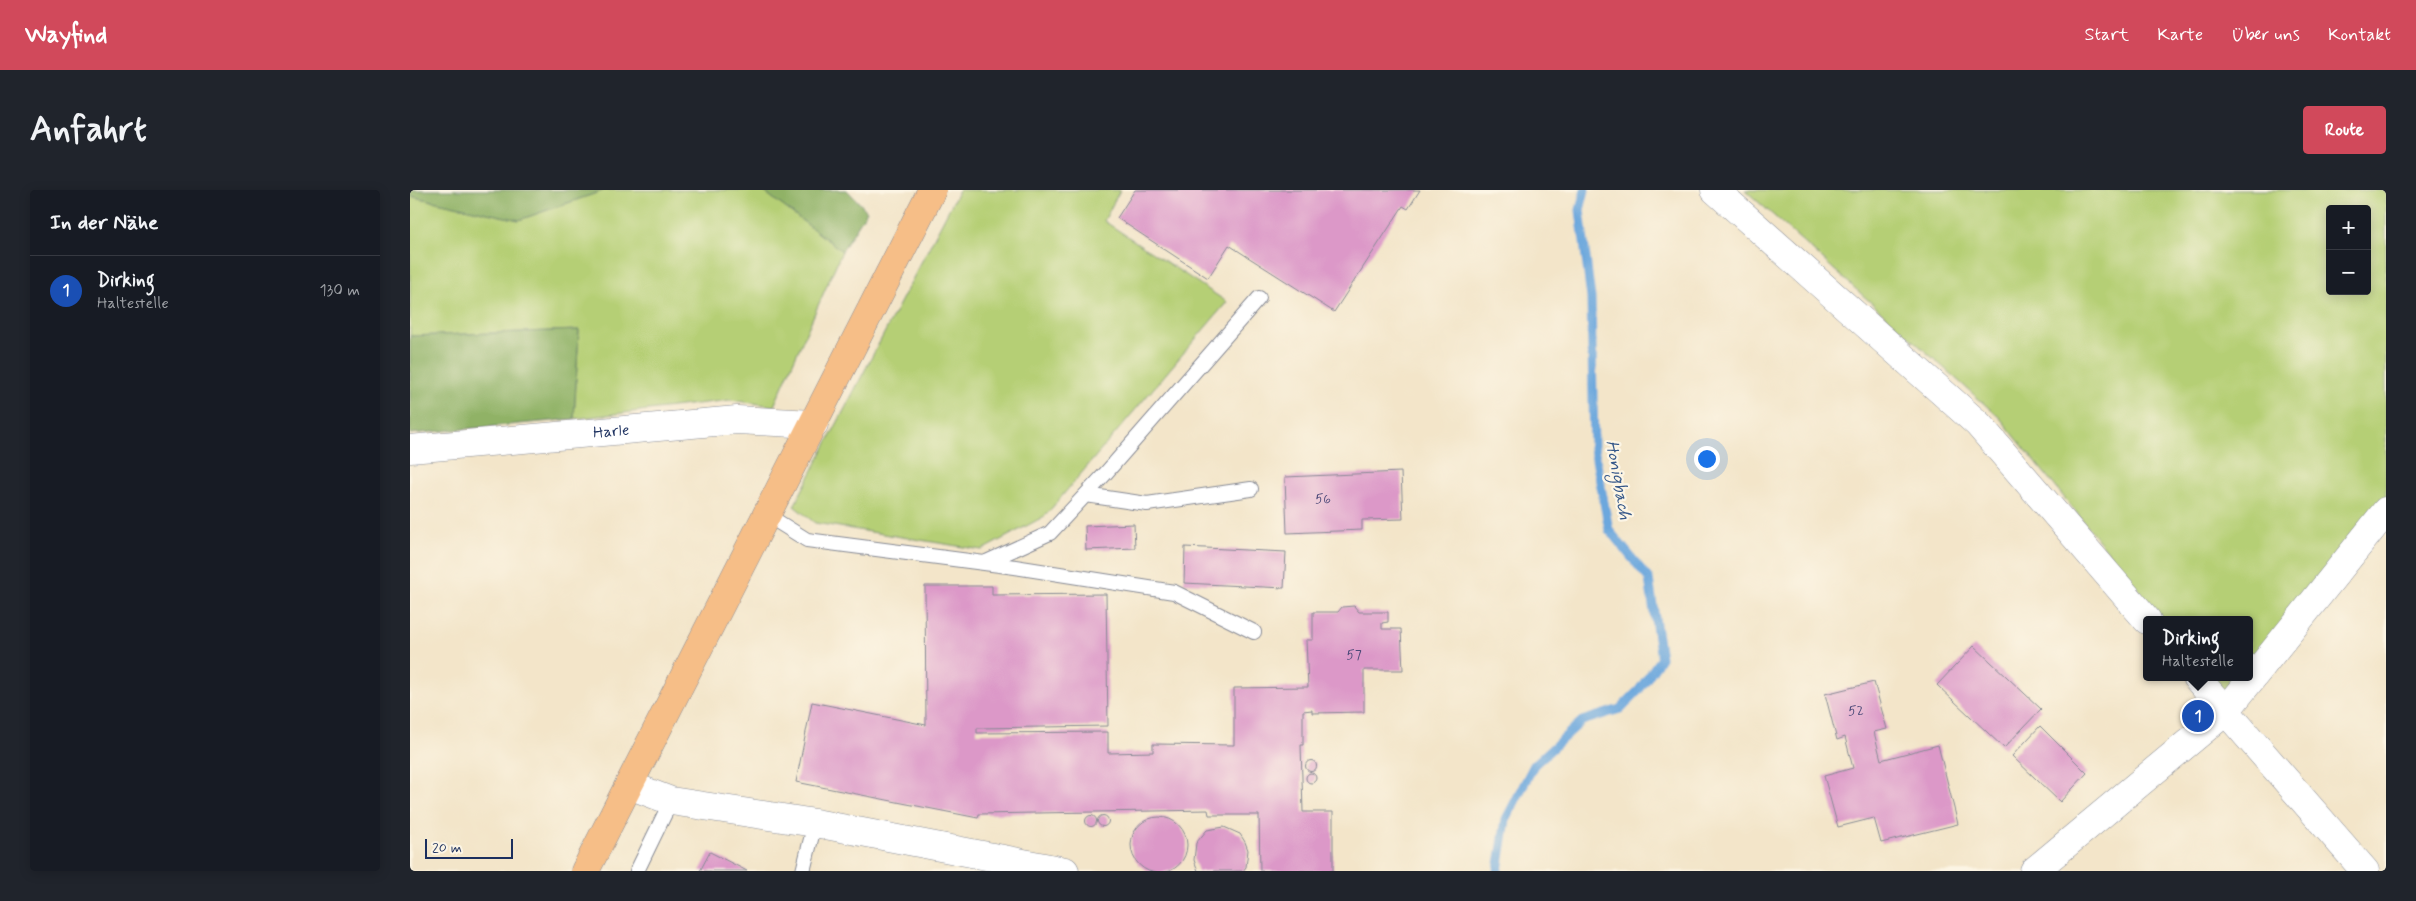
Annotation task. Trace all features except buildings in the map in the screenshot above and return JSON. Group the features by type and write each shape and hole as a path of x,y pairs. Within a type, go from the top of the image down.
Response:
{"main road":[{"path":"585,871 932,190"}],"street":[{"path":"1715,190 1978,424 2144,616"},
{"name":"Harle","path":"410,449 737,420 814,424"},
{"path":"2253,677 2386,511"},
{"path":"2199,681 2365,871"},
{"path":"2034,871 2225,712 2250,681"},
{"path":"629,785 671,801 815,823 1065,871"}],"lane":[{"path":"983,563 1050,533 1086,495 1259,298"},
{"path":"1086,495 1147,504 1251,489"},
{"path":"767,515 807,540 983,563 1174,592 1254,632"},
{"path":"638,871 671,801"},
{"path":"803,871 815,823"}],"green space":[{"path":"410,190 605,190 519,220 410,196"},
{"path":"605,190 762,190 842,251 774,406 730,400 574,419 579,330 410,336 410,196 519,220"},
{"path":"762,190 847,190 867,211 842,251"},
{"path":"959,190 1120,190 1104,221 1227,302 1045,516 982,550 815,523 794,506"},
{"path":"1745,190 2386,190 2386,499 2253,665 2253,616 2160,616 2000,418"},
{"path":"579,330 574,419 410,434 410,336"},
{"path":"2213,681 2241,681 2227,698"}],"waterway":[{"name":"Honigbach","path":"1498,871 1506,819 1534,765 1582,721 1620,709 1639,690 1661,658 1649,579 1609,530 1594,448 1591,298 1580,210 1585,190"}],"place":[{"name":"Dirking","path":"2198,716"}]}
